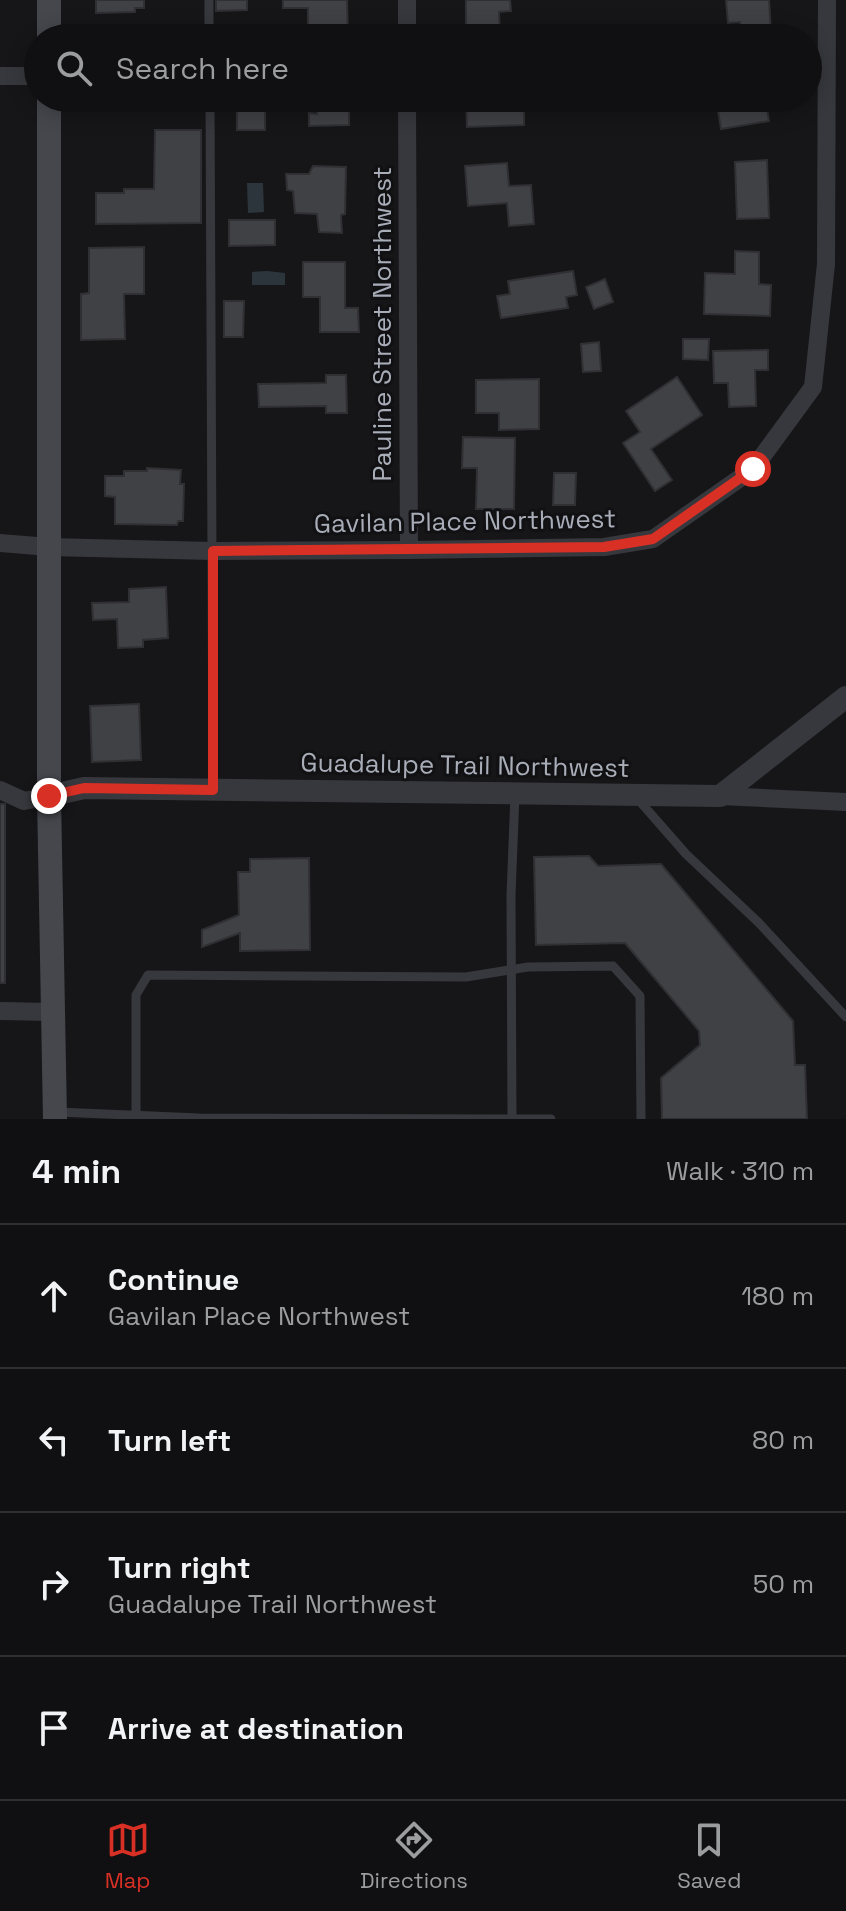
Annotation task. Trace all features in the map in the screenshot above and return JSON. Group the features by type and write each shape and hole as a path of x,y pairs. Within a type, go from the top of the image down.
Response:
{"main road":[{"path":"49,0 49,24"},
{"path":"49,112 49,796 55,1115"}],"street":[{"path":"407,0 407,24"},
{"name":"Gavilan Place Northwest","path":"0,543 213,551 409,550 604,547 653,539 753,469 813,387 826,264 827,0"},
{"path":"0,76 24,76"},
{"name":"Pauline Street Northwest","path":"407,112 409,550"},
{"path":"720,796 846,697"},
{"name":"Guadalupe Trail Northwest","path":"49,796 84,788 720,796"},
{"path":"0,790 24,801 49,796"},
{"path":"720,796 846,802"},
{"path":"0,1011 52,1012"}],"lane":[{"path":"209,0 209,24"},
{"path":"210,112 213,790"},
{"path":"512,1119 515,794"},
{"path":"634,795 686,854 759,923 846,1017"},
{"path":"136,1117 136,995 148,975 466,977 528,967 613,966 640,996 641,1119"},
{"path":"55,1115 244,1119 551,1119"}],"shaded area":[{"path":"247,183 263,183 264,212 248,213"},
{"path":"252,272 285,273 285,285 252,285"}],"building":[{"path":"96,0 144,0 144,8 135,8 135,12 96,13"},
{"path":"216,0 247,0 247,10 216,11"},
{"path":"283,0 347,0 348,24 308,24 308,8 283,8"},
{"path":"466,0 510,0 511,11 499,12 500,24 466,24"},
{"path":"726,0 769,0 770,24 728,23"},
{"path":"237,112 265,112 265,130 237,130"},
{"path":"349,112 349,125 309,126 309,113"},
{"path":"466,112 524,112 524,125 467,127"},
{"path":"718,112 767,112 769,121 721,129"},
{"path":"155,130 201,130 201,223 96,224 96,193 154,189"},
{"path":"767,160 769,218 737,219 735,162"},
{"path":"507,163 509,186 531,185 534,224 509,226 507,203 468,206 465,166"},
{"path":"313,166 346,167 342,233 319,232 317,214 295,213 293,191 287,190 286,174 309,174"},
{"path":"229,220 275,220 275,245 229,246"},
{"path":"144,247 144,294 124,294 125,339 81,340 81,294 89,293 89,248"},
{"path":"735,251 759,252 759,284 771,285 770,316 704,314 705,273 735,274"},
{"path":"303,262 345,262 345,308 358,308 359,332 320,332 320,297 303,297"},
{"path":"573,271 577,295 566,297 568,308 501,318 497,296 510,294 508,281"},
{"path":"605,279 613,302 594,309 586,287"},
{"path":"224,301 244,301 243,337 224,337"},
{"path":"683,339 709,339 708,360 683,359"},
{"path":"599,342 601,371 583,372 581,344"},
{"path":"768,350 768,370 755,370 756,406 729,407 728,383 714,383 713,351"},
{"path":"326,375 346,375 347,413 326,413 326,406 259,407 258,384 326,383"},
{"path":"677,377 702,415 651,449 672,480 655,491 623,443 640,432 626,411"},
{"path":"539,379 539,429 499,430 499,413 476,413 476,380"},
{"path":"463,437 515,438 514,509 476,509 477,468 462,468"},
{"path":"147,468 181,470 180,484 184,484 183,521 178,521 177,525 115,524 115,497 105,496 105,476 124,476 124,471 147,471"},
{"path":"554,473 576,473 575,505 553,505"},
{"path":"166,587 168,638 143,640 143,647 118,648 117,619 93,620 92,603 129,602 129,589"},
{"path":"139,704 141,760 92,762 90,706"},
{"path":"0,804 5,804 5,983 0,983"},
{"path":"589,856 598,866 661,864 793,1021 795,1065 805,1065 807,1119 662,1119 661,1078 700,1045 699,1031 625,943 536,945 534,857"},
{"path":"309,858 310,950 240,951 240,933 202,947 202,930 239,915 238,872 250,872 250,859"}],"route":[{"path":"49,796 84,788 213,790 213,551 604,547 653,539 753,469"}]}
